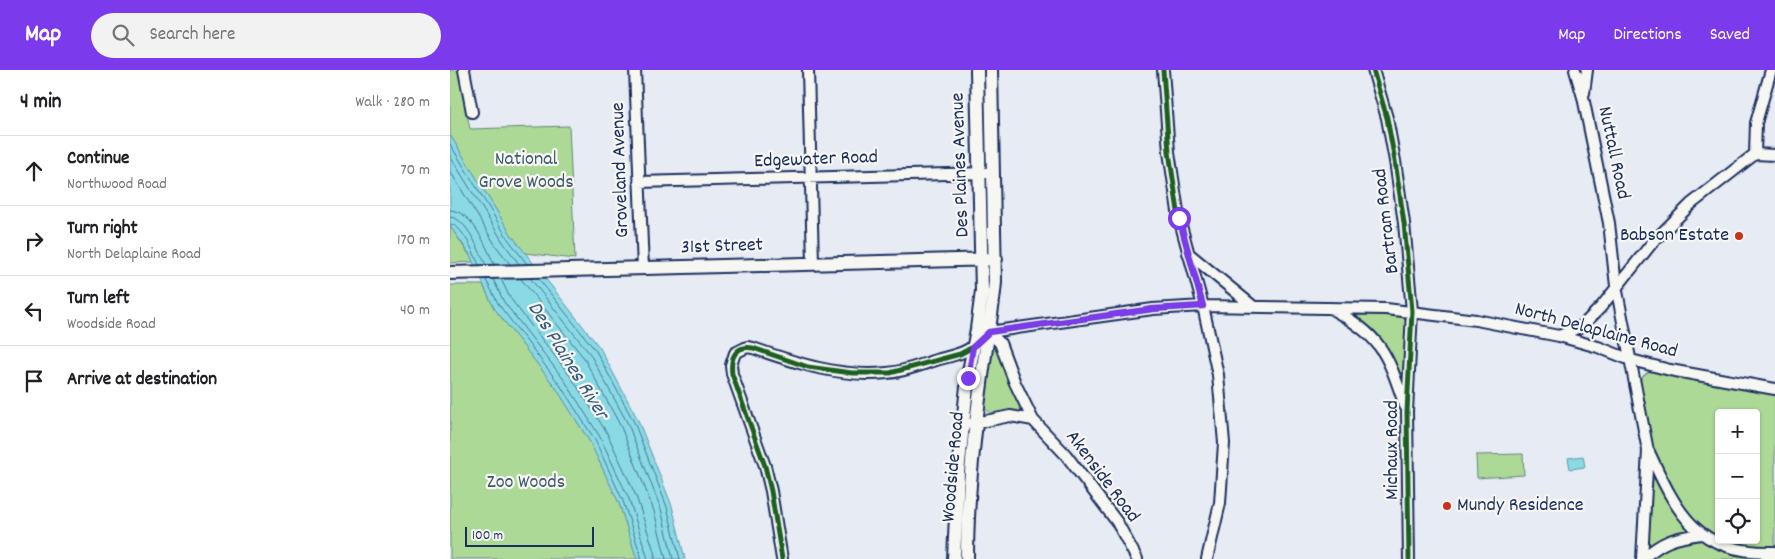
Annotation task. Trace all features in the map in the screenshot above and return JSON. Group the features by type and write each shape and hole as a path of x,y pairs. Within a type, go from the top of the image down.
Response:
{"street":[{"path":"464,70 472,112"},
{"name":"Groveland Avenue","path":"635,70 642,269"},
{"path":"808,70 813,263"},
{"name":"Des Plaines Avenue","path":"977,70 982,260"},
{"name":"Des Plaines Avenue","path":"991,70 996,259"},
{"path":"1163,70 1170,152 1179,218 1203,306 1218,375 1224,443 1220,503 1207,559"},
{"name":"Bartram Road","path":"1373,70 1387,118 1395,161 1404,224 1412,311"},
{"name":"Nuttall Road","path":"1575,70 1584,97 1610,222 1616,286 1631,360"},
{"path":"1584,97 1587,70"},
{"path":"1755,154 1756,123 1771,70"},
{"path":"1559,336 1582,326 1602,307 1616,286 1652,243 1691,204 1755,154 1775,155"},
{"name":"Edgewater Road","path":"639,182 994,172"},
{"path":"1188,253 1254,307"},
{"name":"31st Street","path":"451,273 996,259"},
{"name":"Woodside Road","path":"967,559 972,460 993,311 996,259"},
{"name":"Woodside Road","path":"954,559 956,498 973,347 980,309 982,260"},
{"name":"North Delaplaine Road","path":"989,332 1153,309 1203,306 1412,311 1476,320 1559,336 1598,347 1631,360 1775,389"},
{"name":"Michaux Road","path":"1330,308 1359,326 1380,346 1388,360 1407,412"},
{"name":"Michaux Road","path":"1409,559 1407,412 1412,311"},
{"path":"782,559 765,466 732,374 731,365 735,353 747,347 808,366 852,373 890,373 960,354 973,347 989,332"},
{"name":"Akenside Road","path":"989,332 1000,343 1015,383 1033,420 1066,455 1117,522 1137,559"},
{"path":"1631,360 1648,451 1642,559"},
{"path":"963,426 1010,416 1033,420"},
{"path":"1648,451 1666,490 1680,512 1701,534 1725,546 1755,552 1775,553"},
{"path":"1642,559 1656,547 1675,537 1701,534"},
{"path":"1767,559 1775,553"}],"green space":[{"name":"National Grove Woods","path":"450,70 458,70 470,129 569,126 575,259 525,253 512,236 450,135"},
{"path":"450,226 474,262 450,263"},
{"name":"Zoo Woods","path":"450,285 483,285 494,308 556,388 590,442 619,503 637,559 450,559"},
{"path":"1353,313 1404,317 1406,322 1404,388 1386,347 1373,332 1353,316"},
{"path":"995,345 1022,409 1020,412 993,414 985,409 984,403 992,346"},
{"path":"1651,371 1691,380 1775,394 1775,545 1750,547 1735,544 1760,544 1760,409 1715,409 1715,535 1692,518 1657,460 1650,437 1639,384 1646,373"},
{"path":"1523,454 1524,475 1477,478 1476,455"},
{"path":"1654,479 1683,521 1698,536 1720,548 1746,555 1753,559 1646,559 1650,518 1650,483"}],"water":[{"name":"Des Plaines River","path":"450,135 512,236 600,348 638,420 672,506 685,559 637,559 619,503 590,442 556,388 494,308 469,253 450,226"},
{"path":"1583,456 1585,467 1570,469 1568,458"}],"cycle path":[{"path":"782,559 765,466 732,374 733,358 738,351 753,348 808,367 852,373 890,373 960,354 973,347 989,332 1153,309 1203,306 1179,218 1169,152 1163,70"},
{"path":"1373,70 1387,118 1395,161 1404,223 1412,311 1407,412 1409,559"}],"place":[{"name":"Babson Estate","path":"1739,236"},
{"name":"Mundy Residence","path":"1447,506"}],"route":[{"path":"968,378 973,347 989,332 1153,309 1203,306 1179,218"}]}
